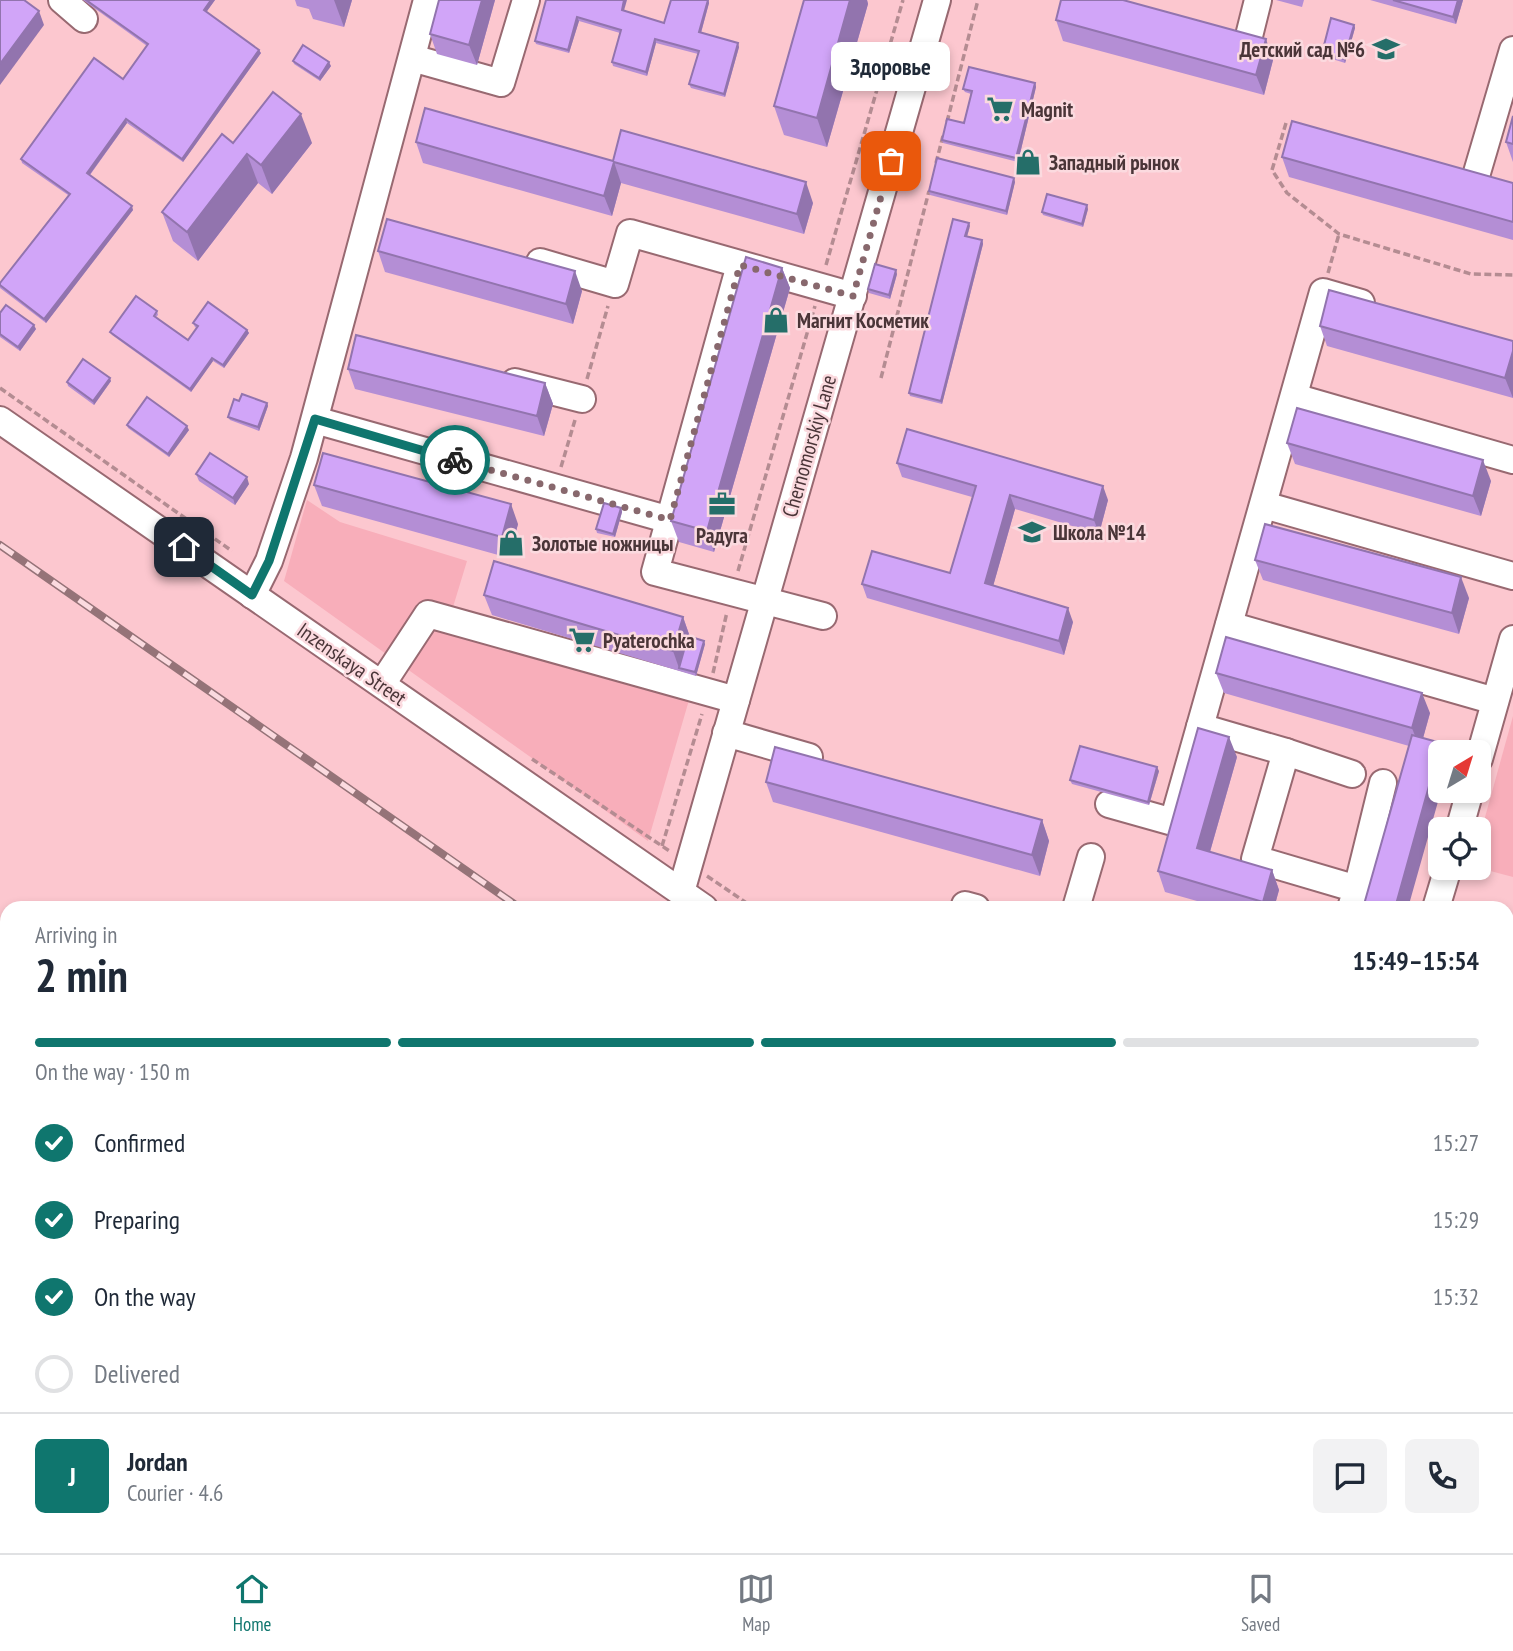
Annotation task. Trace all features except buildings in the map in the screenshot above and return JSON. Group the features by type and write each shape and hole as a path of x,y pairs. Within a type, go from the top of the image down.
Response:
{"street":[{"path":"62,0 84,19"},
{"path":"252,595 269,561 315,419 427,0"},
{"path":"412,58 501,83 526,0"},
{"name":"Chernomorskiy Lane","path":"681,892 937,0"},
{"path":"1222,33 1260,44 1258,0"},
{"path":"1450,169 1488,180 1513,50"},
{"path":"371,214 397,222"},
{"path":"515,255 615,284 630,233 853,296"},
{"path":"740,265 655,572 823,616"},
{"path":"1109,804 1173,822 1323,292 1387,310"},
{"path":"338,336 365,343"},
{"path":"487,375 582,399"},
{"path":"1294,397 1513,460"},
{"path":"315,419 670,520"},
{"name":"Inzenskaya Street","path":"0,420 694,901"},
{"path":"1264,505 1513,576"},
{"path":"382,684 428,614 736,700"},
{"path":"1229,625 1495,701"},
{"path":"1484,740 1513,639"},
{"path":"1200,727 1352,774"},
{"path":"726,733 831,763"},
{"path":"1286,752 1255,859 1354,898 1382,783"},
{"path":"1078,901 1091,857"},
{"path":"1438,901 1444,880"}],"path":[{"path":"662,846 708,692 732,591 903,0"},
{"path":"935,169 978,0"},
{"path":"1286,123 1272,170 1287,193 1339,234 1471,274 1513,275"},
{"path":"881,378 931,182"},
{"path":"1323,292 1339,234"}],"shaded area":[{"path":"307,500 340,522 467,561 453,607 696,676 648,841 284,581"},
{"path":"1513,716 1513,877 1491,871 1491,817 1485,817"}],"railway":[{"path":"0,545 510,901"}],"way so far":[{"path":"455,460 670,520 740,265 853,296 891,161"}],"place":[{"name":"Детский сад №6","path":"1386,49"},
{"name":"Magnit","path":"1000,109"},
{"name":"Здоровье","path":"891,161"},
{"name":"Западный рынок","path":"1028,162"},
{"name":"Магнит Косметик","path":"776,320"},
{"name":"Радуга","path":"722,504"},
{"name":"Школа №14","path":"1032,532"},
{"name":"Золотые ножницы","path":"511,543"},
{"name":"Pyaterochka","path":"582,640"}],"route":[{"path":"184,547 252,595 269,561 315,419 455,460"}]}
